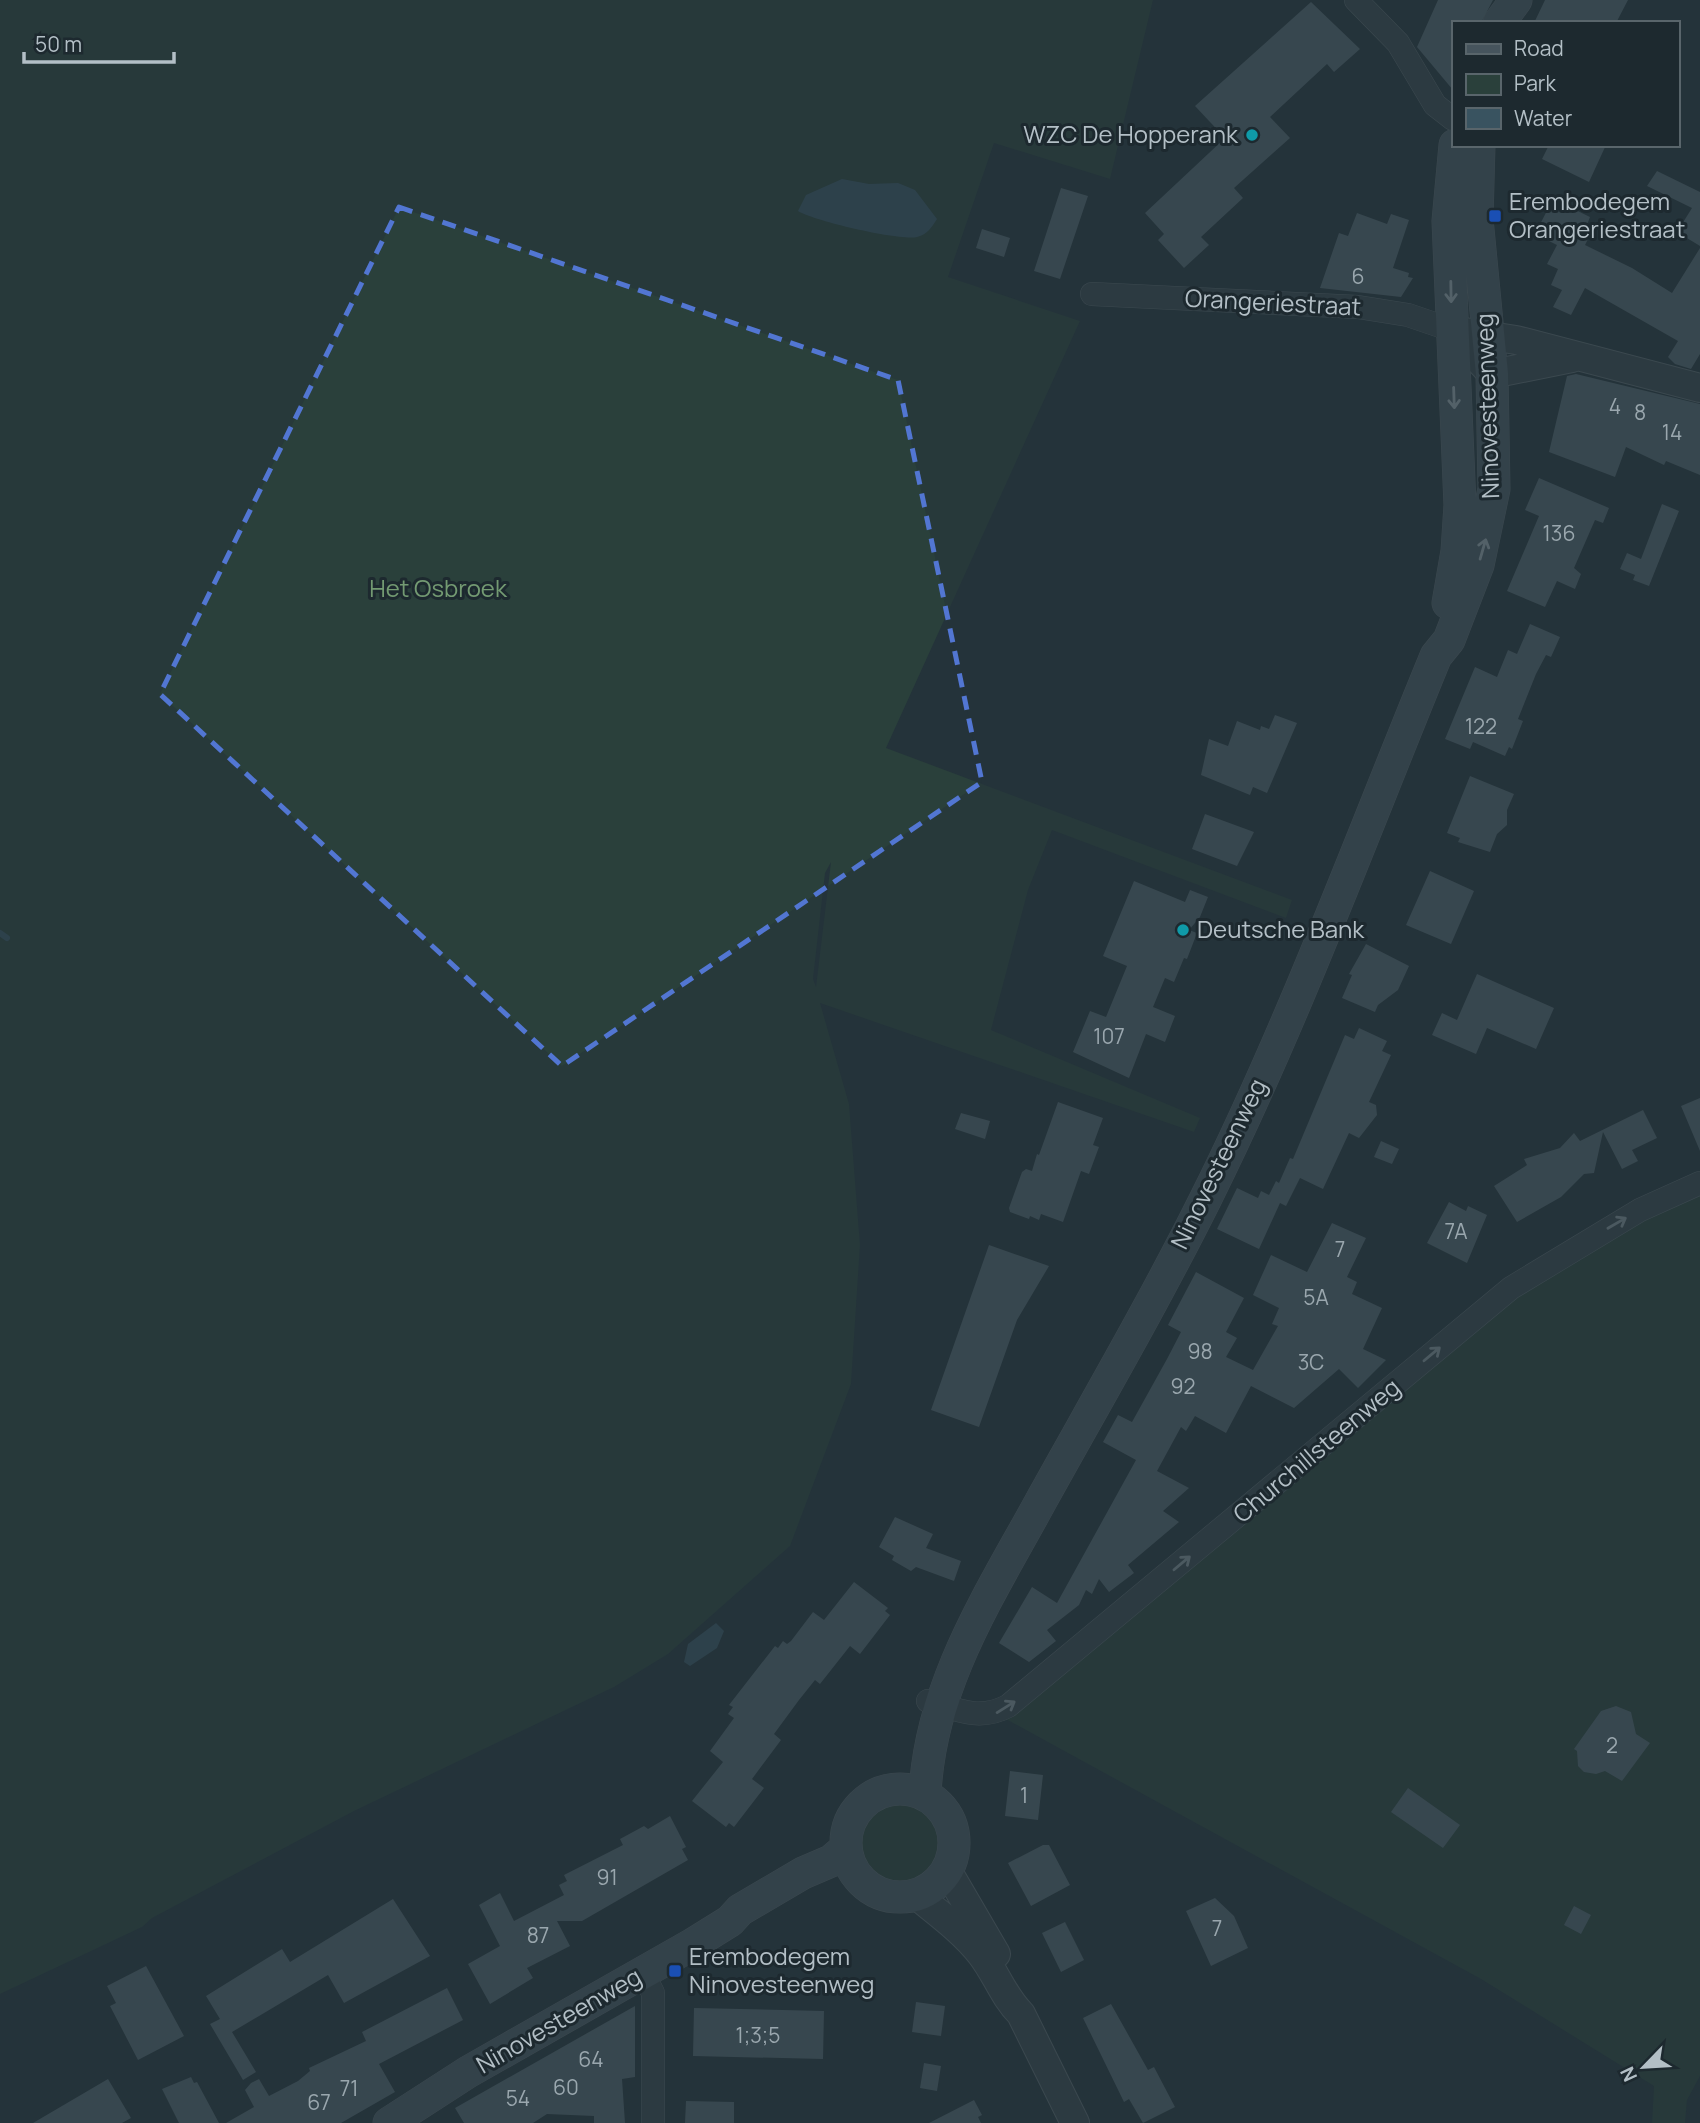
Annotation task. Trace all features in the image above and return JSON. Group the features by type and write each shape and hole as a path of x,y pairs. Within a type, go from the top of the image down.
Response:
{"main road":[{"name":"Ninovesteenweg","path":"911,1791 927,1767 935,1703 958,1651 1205,1200 1287,1022 1436,656 1452,584 1460,505 1448,222 1455,147"},
{"name":"Ninovesteenweg","path":"1436,656 1449,640 1487,534 1494,489 1492,374 1477,219 1479,147"},
{"path":"911,1791 940,1805 952,1828 953,1854 947,1870 933,1886 916,1895 884,1895 858,1878 845,1849 846,1831 852,1815 863,1801 879,1792 911,1791"},
{"name":"Ninovesteenweg","path":"389,2123 468,2072 730,1922 740,1910 803,1873 831,1861 845,1849"},
{"name":"Ninovesteenweg","path":"730,1922 745,1922 816,1889 858,1878"}],"street":[{"path":"1356,0 1398,43 1435,105 1452,118"},
{"name":"Orangeriestraat","path":"1092,294 1358,307 1408,315 1452,330"},
{"path":"1452,330 1516,340 1576,358 1700,388"},
{"path":"1452,330 1492,374 1576,358"},
{"name":"Churchillsteenweg","path":"935,1703 980,1715 996,1713 1009,1706 1511,1288 1640,1210 1700,1182"},
{"path":"947,1870 988,1953 1019,1998 1021,2014 1075,2123"},
{"path":"916,1895 988,1953"},
{"path":"643,1973 653,1993 653,2123"}],"highlighted area":[{"path":"399,207 898,380 982,782 562,1066 160,694"}],"green space":[{"name":"Het Osbroek","path":"0,0 1153,0 1110,179 994,143 948,277 1080,321 886,748 1292,900 1286,918 1052,830 1028,890 991,1030 1200,1118 1194,1132 820,1003 849,1104 860,1245 851,1384 790,1546 668,1654 614,1687 354,1811 152,1918 142,1927 0,1994","holes":["831,862 816,987 813,979 825,873"]},
{"path":"1700,1193 1700,2076 1687,2100 1685,2123 1652,2123 1654,2086 1481,1979 1004,1718 1042,1692 1516,1296 1643,1219"},
{"path":"898,1800 914,1804 928,1813 937,1827 941,1843 937,1859 928,1873 914,1882 898,1886 882,1882 868,1873 859,1859 855,1843 859,1827 868,1813 882,1804"}],"water":[{"path":"842,179 869,184 898,183 915,190 937,219 924,234 908,237 857,229 798,211 806,195"},
{"path":"716,1623 724,1631 717,1648 690,1666 684,1662 688,1644"}],"building":[{"path":"1438,0 1493,0 1482,21 1452,21 1452,89 1417,47"},
{"path":"1545,0 1628,0 1617,21 1535,21"},
{"name":"WZC De Hopperank","path":"1311,2 1360,49 1334,72 1327,64 1270,117 1290,138 1234,188 1243,198 1201,237 1209,245 1184,268 1158,240 1164,234 1145,213 1225,138 1195,106"},
{"path":"1548,147 1605,147 1589,182 1542,159"},
{"path":"1657,171 1700,192 1700,246 1677,232 1692,208 1647,186"},
{"path":"1061,188 1088,196 1060,279 1034,271"},
{"path":"1553,199 1590,217 1585,230 1591,233 1585,245 1632,268 1672,293 1700,248 1700,354 1691,369 1675,364 1668,357 1678,341 1585,288 1571,315 1553,307 1562,290 1551,285 1558,269 1547,264 1557,245 1535,234"},
{"path":"1357,213 1387,224 1391,214 1409,220 1393,268 1409,273 1408,277 1413,278 1401,297 1320,288 1339,233 1348,236"},
{"path":"982,229 1010,238 1004,257 976,248"},
{"path":"1576,374 1700,404 1700,475 1666,461 1664,465 1626,447 1615,477 1549,452 1567,376"},
{"path":"1539,478 1609,508 1603,523 1595,520 1574,568 1581,574 1575,589 1557,581 1545,607 1507,591 1539,516 1525,510"},
{"path":"1662,504 1679,511 1649,586 1633,580 1635,575 1620,569 1627,553 1641,559"},
{"path":"1530,624 1560,637 1551,657 1546,655 1536,674 1518,719 1523,721 1512,749 1509,747 1505,756 1473,742 1470,749 1445,739 1475,667 1497,677 1508,650 1517,654"},
{"path":"1275,715 1297,723 1267,793 1253,787 1250,795 1201,775 1209,739 1228,746 1237,721 1260,730 1261,726 1269,729"},
{"path":"1470,776 1514,794 1507,810 1507,825 1497,834 1490,852 1458,842 1460,838 1447,833"},
{"path":"1205,814 1254,832 1237,866 1192,849"},
{"path":"1430,871 1474,891 1451,944 1406,925"},
{"path":"1134,881 1185,902 1190,890 1208,897 1200,917 1189,930 1197,933 1187,959 1184,958 1174,982 1165,978 1153,1007 1175,1016 1165,1042 1146,1034 1129,1078 1073,1052 1090,1011 1106,1017 1127,966 1103,956"},
{"path":"1366,944 1409,966 1398,990 1378,1005 1375,1012 1342,998 1352,975 1349,974"},
{"path":"1477,974 1554,1008 1536,1049 1487,1028 1476,1054 1432,1035 1442,1013 1457,1020"},
{"path":"1359,1028 1387,1041 1382,1051 1391,1055 1369,1102 1376,1105 1377,1115 1359,1138 1349,1133 1323,1189 1300,1178 1286,1206 1280,1203 1259,1249 1217,1229 1237,1188 1258,1198 1261,1191 1269,1195 1276,1181 1279,1183 1290,1158 1293,1159 1345,1035 1354,1039"},
{"path":"1700,1098 1700,1151 1681,1106"},
{"path":"1058,1102 1103,1118 1093,1145 1099,1147 1089,1174 1081,1171 1063,1222 1041,1214 1039,1220 1030,1216 1029,1219 1010,1212 1009,1208 1022,1172 1026,1169 1032,1171"},
{"path":"1643,1110 1657,1138 1632,1150 1638,1161 1622,1169 1603,1132 1594,1173 1584,1174 1561,1197 1517,1222 1494,1186 1527,1165 1524,1159 1560,1148 1574,1133 1580,1141"},
{"path":"961,1113 990,1121 985,1139 955,1129"},
{"path":"1381,1141 1399,1149 1392,1164 1374,1157"},
{"path":"1449,1202 1466,1211 1468,1206 1487,1215 1467,1263 1427,1243"},
{"path":"1332,1223 1366,1238 1347,1277 1357,1282 1352,1294 1382,1308 1363,1349 1386,1360 1358,1388 1339,1369 1294,1408 1251,1386 1226,1433 1195,1416 1186,1431 1181,1427 1157,1471 1189,1488 1163,1511 1179,1522 1128,1565 1134,1573 1109,1592 1099,1579 1092,1594 1086,1590 1079,1605 1047,1630 1056,1641 1029,1662 999,1643 1032,1587 1057,1603 1136,1460 1103,1442 1118,1415 1132,1422 1167,1359 1181,1332 1168,1325 1196,1272 1244,1298 1226,1332 1237,1338 1226,1357 1253,1370 1278,1326 1272,1324 1279,1308 1253,1295 1271,1255 1307,1272"},
{"path":"989,1245 1049,1266 1017,1320 979,1427 931,1410"},
{"path":"895,1517 933,1534 926,1548 961,1561 954,1581 916,1567 911,1571 892,1560 894,1556 879,1547"},
{"path":"854,1582 888,1608 885,1611 890,1615 860,1654 850,1646 820,1684 815,1680 799,1700 774,1734 781,1740 752,1779 764,1788 734,1827 729,1823 726,1827 692,1801 723,1762 710,1751 734,1718 728,1714 733,1707 729,1705 775,1646 778,1648 783,1641 787,1644 791,1641 813,1612 824,1620"},
{"path":"1616,1706 1631,1712 1636,1734 1650,1743 1622,1781 1605,1771 1596,1774 1584,1772 1578,1766 1577,1751 1574,1749 1601,1711"},
{"path":"1010,1771 1043,1775 1038,1820 1005,1816"},
{"path":"1408,1788 1460,1825 1443,1848 1391,1812"},
{"path":"670,1816 686,1847 682,1849 688,1860 582,1921 557,1921 570,1946 527,1968 533,1978 490,2004 468,1964 500,1946 479,1905 500,1893 514,1921 564,1895 559,1885 567,1881 564,1875 623,1845 620,1839 644,1826 648,1829"},
{"path":"1043,1845 1049,1845 1070,1885 1031,1906 1008,1863"},
{"path":"1215,1898 1234,1916 1248,1948 1211,1966 1186,1911"},
{"path":"393,1899 430,1956 344,2003 328,1975 232,2032 256,2072 243,2080 210,2024 220,2019 206,1996 282,1949 290,1962"},
{"path":"1574,1906 1591,1915 1581,1934 1564,1925"},
{"path":"1065,1922 1084,1960 1061,1972 1042,1933"},
{"path":"146,1966 184,2036 138,2060 110,2006 116,2003 107,1986"},
{"path":"447,1988 463,2020 379,2064 395,2092 341,2123 226,2123 254,2107 245,2090 251,2083 259,2079 269,2096 298,2081 310,2071 309,2068 366,2041 362,2032"},
{"path":"916,2002 945,2006 941,2036 912,2032"},
{"path":"1111,2004 1148,2070 1154,2067 1175,2107 1143,2123 1129,2099 1124,2102 1083,2018"},
{"path":"635,2006 635,2077 622,2079 625,2123 594,2123 594,2116 547,2114 533,2123 464,2123 455,2108"},
{"path":"694,2008 824,2011 823,2059 693,2056"},
{"path":"924,2063 941,2066 937,2091 920,2088"},
{"path":"191,2077 194,2083 197,2082 219,2123 179,2123 162,2089"},
{"path":"108,2079 131,2118 122,2123 33,2123"},
{"path":"974,2100 982,2115 978,2117 981,2123 929,2123"},
{"path":"686,2101 734,2102 734,2123 685,2123"}],"waterway":[{"path":"0,933 7,938"}],"place":[{"name":"WZC De Hopperank","path":"1252,135"},
{"name":"Erembodegem Orangeriestraat","path":"1495,216"},
{"name":"Deutsche Bank","path":"1183,930"},
{"name":"Erembodegem Ninovesteenweg","path":"675,1971"}]}
